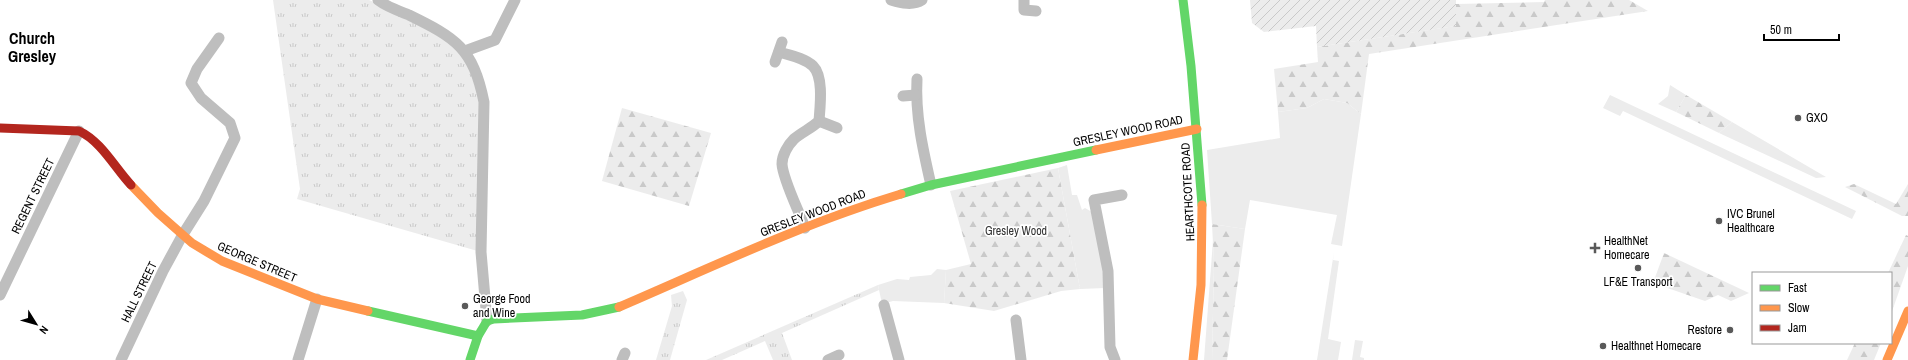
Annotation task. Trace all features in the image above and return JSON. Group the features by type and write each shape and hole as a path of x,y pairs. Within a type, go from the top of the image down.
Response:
{"street":[{"path":"378,0 442,31 465,51 479,79 484,102 481,252 487,321 478,336 470,360"},
{"path":"465,51 495,40 515,0"},
{"path":"891,0 917,3 922,0"},
{"path":"1024,0 1024,10 1036,11"},
{"name":"HEARTHCOTE ROAD","path":"1183,0 1197,129 1202,214 1203,251 1201,285 1193,360"},
{"name":"HALL STREET","path":"122,360 182,236 204,201 236,138 230,123 201,98 191,83 197,69 220,38"},
{"path":"779,52 807,62 818,72 820,84 819,121 812,128 794,139 788,147 782,163 784,174 805,228"},
{"path":"916,79 920,140 931,185"},
{"path":"903,96 916,94"},
{"path":"819,121 837,128"},
{"path":"0,128 79,131"},
{"name":"GRESLEY WOOD ROAD","path":"487,321 494,319 582,315 618,307 805,228 865,205 931,185 1197,129"},
{"name":"GEORGE STREET","path":"79,131 91,137 144,199 182,236 206,253 222,261 317,299 478,336"},
{"name":"REGENT STREET","path":"0,294 79,131"},
{"path":"1114,360 1110,347 1108,271 1094,200 1122,195"},
{"path":"298,360 317,299"},
{"path":"884,306 899,360"},
{"path":"1887,360 1908,311"},
{"path":"1016,320 1021,360"},
{"path":"828,360 839,356"}],"green space":[{"path":"273,0 369,0 442,31 479,79 481,252 297,199 300,189"},
{"path":"1250,0 1456,0 1456,26 1317,47 1316,26 1264,32 1252,23"},
{"path":"1545,0 1629,0 1648,11 1369,54 1361,114 1347,103 1324,99 1307,108 1278,112 1274,69 1318,62 1317,47 1455,26 1456,4 1544,2"},
{"path":"1670,85 1686,95 1676,112 1658,104 1668,96"},
{"path":"1610,95 1856,211 1852,219 1623,111 1620,116 1603,108"},
{"path":"1686,95 1732,122 1719,133 1676,112"},
{"path":"1324,99 1347,103 1361,114 1342,246 1331,244 1337,215 1250,200 1245,229 1212,224 1207,150 1280,138 1278,112 1307,108"},
{"path":"622,108 711,133 689,206 602,181"},
{"path":"1732,122 1826,177 1816,178 1719,133"},
{"path":"1067,165 1072,195 1077,195 1082,210 1085,208 1092,212 1104,268 1105,288 1080,289 1058,168"},
{"name":"Gresley Wood","path":"1058,168 1080,289 1061,291 994,311 944,303 946,270 971,264 950,191"},
{"path":"1854,184 1896,204 1908,184 1908,216 1902,216 1845,187"},
{"path":"1212,224 1245,229 1227,360 1212,360 1214,263"},
{"path":"1906,235 1908,236 1908,266 1892,311 1892,272 1888,272"},
{"path":"1213,240 1212,360 1204,360"},
{"path":"1334,252 1333,260 1339,261 1328,339 1341,342 1338,360 1317,360"},
{"path":"1664,253 1749,293 1731,301 1718,295 1705,301 1653,283"},
{"path":"937,269 946,270 944,303 893,301 882,304 878,285 897,279 909,280 910,277 931,275"},
{"path":"878,285 879,290 782,333 792,360 773,360 765,341 722,360 706,360"},
{"path":"683,291 687,300 670,360 656,360 672,306 671,295"},
{"path":"1355,340 1363,341 1360,357 1364,358 1364,360 1352,360"},
{"path":"1855,344 1881,344 1874,360 1847,360"}],"traffic: fast":[{"path":"1183,0 1191,66 1202,205"},
{"path":"901,194 931,185 1096,150"},
{"path":"470,360 478,336 487,321 494,319 582,315 619,307"},
{"path":"368,311 478,336"}],"traffic: slow":[{"path":"1096,150 1197,129"},
{"path":"131,185 158,213 192,243 222,261 317,299 368,311"},
{"path":"619,307 794,232 829,218 901,194"},
{"path":"1193,360 1201,285 1202,205"},
{"path":"1887,360 1908,311"}],"traffic: jam":[{"path":"0,128 79,131 87,135 101,148 131,185"}],"place":[{"name":"GXO","path":"1798,118"},
{"name":"IVC Brunel Healthcare","path":"1719,221"},
{"name":"HealthNet Homecare","path":"1595,248"},
{"name":"LF&E Transport","path":"1638,268"},
{"name":"George Food and Wine","path":"465,306"},
{"name":"Restore","path":"1730,330"},
{"name":"Healthnet Homecare","path":"1603,346"}],"district":[{"name":"Church Gresley","path":"32,47"}]}
